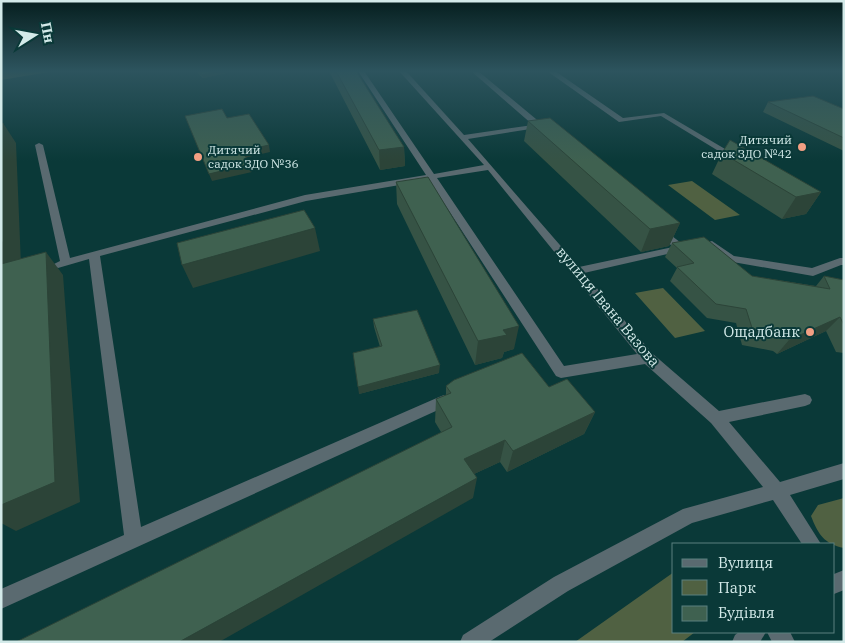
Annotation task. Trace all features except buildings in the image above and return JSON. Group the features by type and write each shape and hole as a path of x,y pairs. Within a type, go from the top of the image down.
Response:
{"street":[{"path":"381,101 561,372 648,358"},
{"name":"вулиця Івана Вазова","path":"430,101 490,167 648,358 716,418 777,491 811,543"},
{"path":"509,101 551,136"},
{"path":"594,101 622,120 662,114 745,163"},
{"path":"463,137 539,126"},
{"path":"39,145 66,263"},
{"path":"47,268 306,198 490,167"},
{"path":"652,223 691,246"},
{"path":"577,271 710,242 731,259 813,272 840,261 844,262"},
{"path":"94,254 134,540"},
{"path":"716,418 805,400"},
{"path":"1,599 444,401"},
{"path":"470,642 561,584 689,515 844,471"},
{"path":"742,642 755,633"}],"green space":[{"path":"692,181 740,215 715,220 668,185"},
{"path":"663,288 705,331 675,338 635,293"},
{"path":"844,498 844,548 835,545 835,543 830,543 816,528 811,516 818,505"},
{"path":"672,573 672,633 694,633 682,642 575,642"}],"place":[{"name":"Дитячий садок ЗДО №42","path":"802,147"},
{"name":"Дитячий садок ЗДО №36","path":"198,157"},
{"name":"Ощадбанк","path":"810,332"}]}
